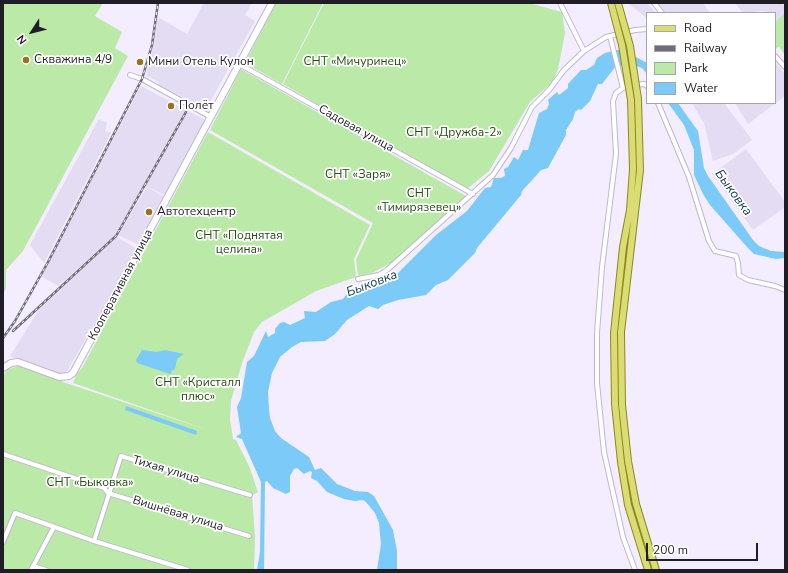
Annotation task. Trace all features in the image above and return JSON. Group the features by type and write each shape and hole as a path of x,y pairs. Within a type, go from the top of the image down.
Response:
{"main road":[{"name":"Кооперативная улица","path":"3,368 11,363 18,362 60,377 70,376 73,373 272,3"},
{"path":"611,3 622,45 631,100 633,169 630,210 621,266 614,332 615,404 621,462 628,505 648,570"},
{"path":"618,3 630,46 638,99 640,170 622,325 622,404 628,461 636,504 656,570"}],"street":[{"path":"560,3 584,51"},
{"path":"654,3 661,12"},
{"path":"358,279 379,275 387,270 493,175 503,162 532,106 549,90 564,70 584,51 610,36 646,29"},
{"path":"610,36 614,47 622,88"},
{"path":"776,57 785,67"},
{"name":"Садовая улица","path":"239,64 473,194"},
{"path":"130,75 142,79 211,117"},
{"path":"635,570 623,537 604,452 597,383 597,333 602,266 616,154 613,101 616,93 622,88 632,85 644,84 646,85"},
{"path":"658,104 689,177 709,241 715,251 725,255 736,256 739,275 748,280 776,286 785,290"},
{"name":"Вишнёвая улица","path":"3,454 104,488 108,493 249,536"},
{"name":"Тихая улица","path":"94,541 121,456 250,496"},
{"path":"3,542 15,513 94,541 188,570"},
{"path":"46,570 32,568 54,527"}],"shaded area":[{"path":"204,3 252,3 245,15 255,21 206,109 197,108 185,98 158,85 159,82 146,75 152,52 158,17 187,34"},
{"path":"627,3 647,3 655,12 646,12 646,17"},
{"path":"657,3 703,3 709,12 664,12"},
{"path":"735,3 781,3 785,6 785,13 776,21 776,12 742,12"},
{"path":"776,63 785,74 785,96 776,103"},
{"path":"141,86 207,121 166,196 144,185 114,236 58,286 41,276"},
{"path":"693,104 725,104 752,140 733,154 713,161 704,123"},
{"path":"736,104 774,104 748,124"},
{"path":"99,119 107,123 105,131 111,133 44,263 30,245"},
{"path":"746,149 785,202 785,207 753,230 712,174"},
{"path":"147,187 166,198 139,245 118,235"},
{"path":"117,237 137,249 66,373 62,375 10,356 39,310"}],"green space":[{"path":"3,3 103,3 95,16 122,32 115,48 128,56 23,251 6,270 6,288 3,294"},
{"path":"276,3 323,3 282,84 245,63"},
{"path":"324,3 529,3 562,12 565,33 558,69 553,82 530,102 489,171 467,189 404,155 283,84"},
{"path":"785,13 785,55 779,47 776,48 776,21"},
{"name":"СНТ «Заря»","path":"241,69 466,196 391,263 372,273 358,276 356,260 373,223 210,130"},
{"path":"208,132 370,225 354,259 356,277 316,291 262,322 254,332 242,363 231,401 230,419 233,439 236,440 249,466 258,492 252,495 255,537 254,570 3,570 3,376 7,370 20,365 66,383 211,431 73,383 77,373 82,368"}],"water":[{"path":"623,50 646,62 646,73 642,68 634,65 616,66 602,84 598,84 590,101 581,110 579,109 575,112 573,119 566,130 566,135 548,168 541,170 522,191 521,195 477,248 475,253 448,280 436,285 426,295 398,300 383,305 378,309 369,306 347,320 335,334 325,341 301,342 292,347 280,357 272,373 268,392 270,418 275,431 281,438 309,457 315,470 321,468 337,484 355,491 368,492 374,496 393,530 397,551 397,570 377,570 381,544 379,523 375,513 366,502 363,500 355,501 344,499 327,492 317,481 311,478 312,472 310,471 304,474 297,468 294,469 290,476 290,492 286,494 273,488 267,481 265,482 264,569 257,570 260,552 261,482 242,439 236,437 241,433 237,407 241,398 247,362 254,356 266,331 268,337 275,333 275,329 280,323 284,322 290,325 305,318 304,311 316,312 331,302 343,299 350,290 367,287 395,276 436,235 467,211 485,188 491,187 494,178 505,176 504,169 508,167 514,157 518,160 523,150 528,150 539,113 547,109 549,104 548,100 557,92 559,95 568,88 568,84 581,70 586,70 594,65 597,58 605,53"},
{"path":"669,104 679,104 698,131 704,168 708,176 753,240 759,246 771,251 785,252 785,258 776,259 754,254 710,205 694,175 694,150 684,125"},
{"path":"142,350 157,352 165,350 184,354 177,359 175,369 171,371 172,373 170,374 137,363 136,360"},
{"path":"126,406 197,431 196,435 125,410"}],"railway":[{"path":"3,338 15,321 48,262 142,79 152,45 158,3"},
{"path":"13,331 116,236 186,112"}],"place":[{"name":"Скважина 4/9","path":"26,60"},
{"name":"Мини Отель Кулон","path":"140,62"},
{"name":"Полёт","path":"171,106"},
{"name":"Автотехцентр","path":"149,212"}],"park label":[{"name":"СНТ «Мичуринец»","path":"355,62"},
{"name":"СНТ «Дружба-2»","path":"454,133"},
{"name":"СНТ «Тимирязевец»","path":"419,201"},
{"name":"СНТ «Поднятая целина»","path":"239,243"},
{"name":"СНТ «Кристалл плюс»","path":"198,390"},
{"name":"СНТ «Быковка»","path":"90,483"}],"water label":[{"name":"Быковка","path":"733,193"},
{"name":"Быковка","path":"372,284"}]}
